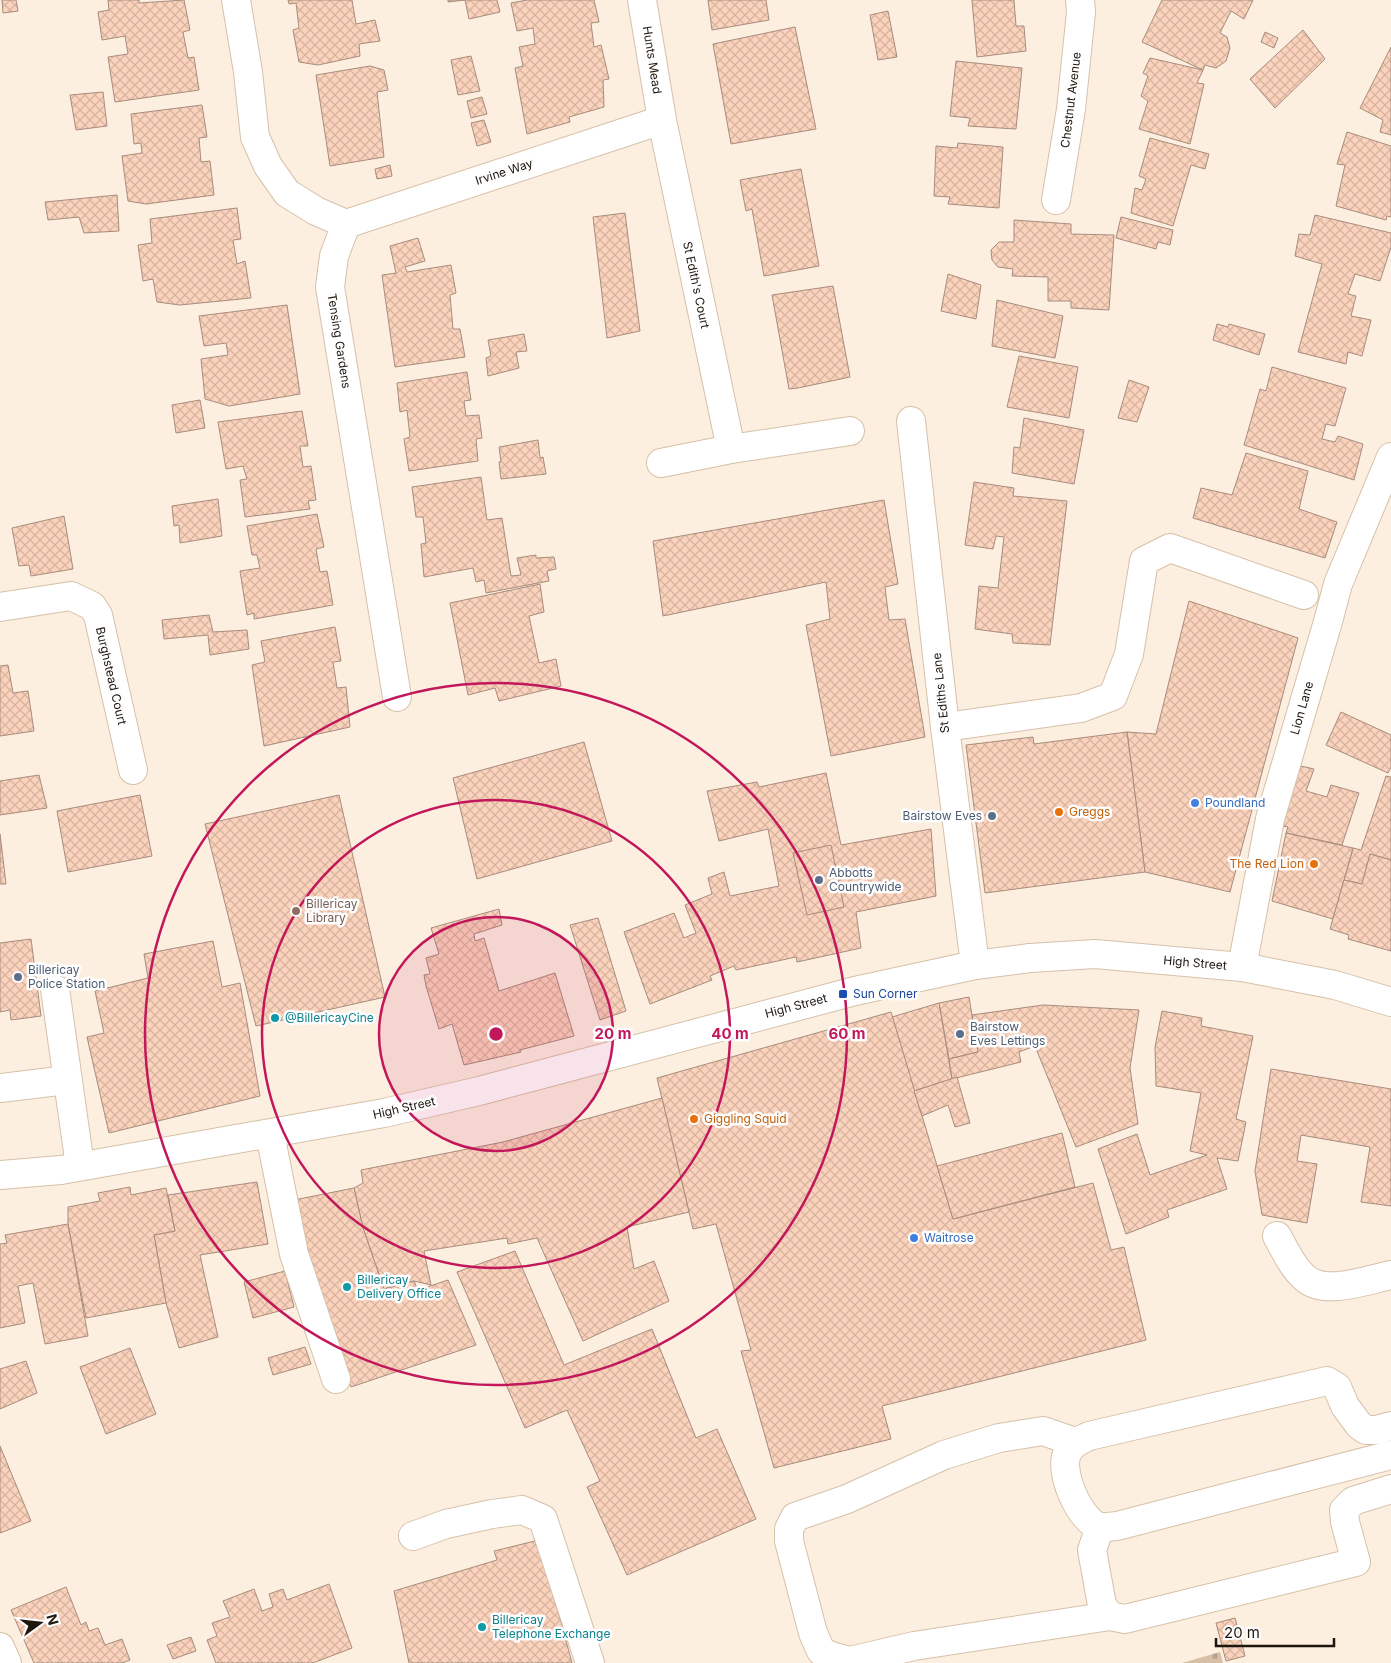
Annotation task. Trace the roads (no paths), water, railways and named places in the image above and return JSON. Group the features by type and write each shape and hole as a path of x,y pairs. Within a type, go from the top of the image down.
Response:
{"street":[{"path":"236,0 248,72 255,137 268,166 287,193 316,211 346,224"},
{"name":"Hunts Mead","path":"642,0 662,120"},
{"name":"Chestnut Avenue","path":"1056,200 1071,109 1081,12 1080,0"},
{"name":"Irvine Way","path":"346,224 662,120"},
{"name":"St Edith's Court","path":"662,120 731,449"},
{"name":"Tensing Gardens","path":"346,224 334,256 330,287 397,697"},
{"name":"St Ediths Lane","path":"912,421 945,727 975,965"},
{"path":"661,463 731,449 850,431"},
{"name":"Lion Lane","path":"1242,967 1270,819 1338,584 1391,457"},
{"path":"945,727 1081,708 1113,696 1129,654 1144,561 1170,548 1304,595"},
{"name":"Burghstead Court","path":"0,607 71,596 92,606 98,615 132,770"},
{"name":"High Street","path":"0,1175 80,1166 384,1114 479,1091 811,1002 975,965 1030,958 1095,954 1242,967 1335,985 1391,1002"},
{"path":"54,989 80,1166"},
{"path":"0,1088 68,1080"},
{"path":"270,1134 294,1254 336,1379"},
{"path":"1277,1236 1293,1265 1306,1279 1323,1287 1341,1286 1391,1275"},
{"path":"1391,1426 1376,1430 1366,1430 1359,1425 1345,1406 1336,1387 1327,1381 1089,1436 1075,1442 1067,1453 1065,1472 1084,1516 1100,1527 1117,1526 1391,1455"},
{"path":"1075,1442 1043,1431 999,1438 944,1455 847,1499 795,1518 790,1529 789,1541 812,1633 821,1651 850,1661 914,1646 1110,1616 1125,1619 1356,1562 1344,1522 1344,1510 1353,1501 1391,1490"},
{"path":"413,1536 446,1524 492,1514 522,1510 543,1519 590,1663"},
{"path":"1100,1527 1092,1550 1102,1605 1110,1616"},
{"path":"0,1648 7,1663"}],"place":[{"name":"Poundland","path":"1195,803"},
{"name":"Greggs","path":"1059,812"},
{"name":"Bairstow Eves","path":"992,816"},
{"name":"The Red Lion","path":"1314,864"},
{"name":"Abbotts Countrywide","path":"819,880"},
{"name":"Billericay Library","path":"296,911"},
{"name":"Billericay Police Station","path":"18,977"},
{"name":"Sun Corner","path":"843,994"},
{"name":"@BillericayCine","path":"275,1018"},
{"name":"Bairstow Eves Lettings","path":"960,1034"},
{"name":"Giggling Squid","path":"694,1119"},
{"name":"Waitrose","path":"914,1238"},
{"name":"Billericay Delivery Office","path":"347,1287"},
{"name":"Billericay Telephone Exchange","path":"482,1627"}]}
